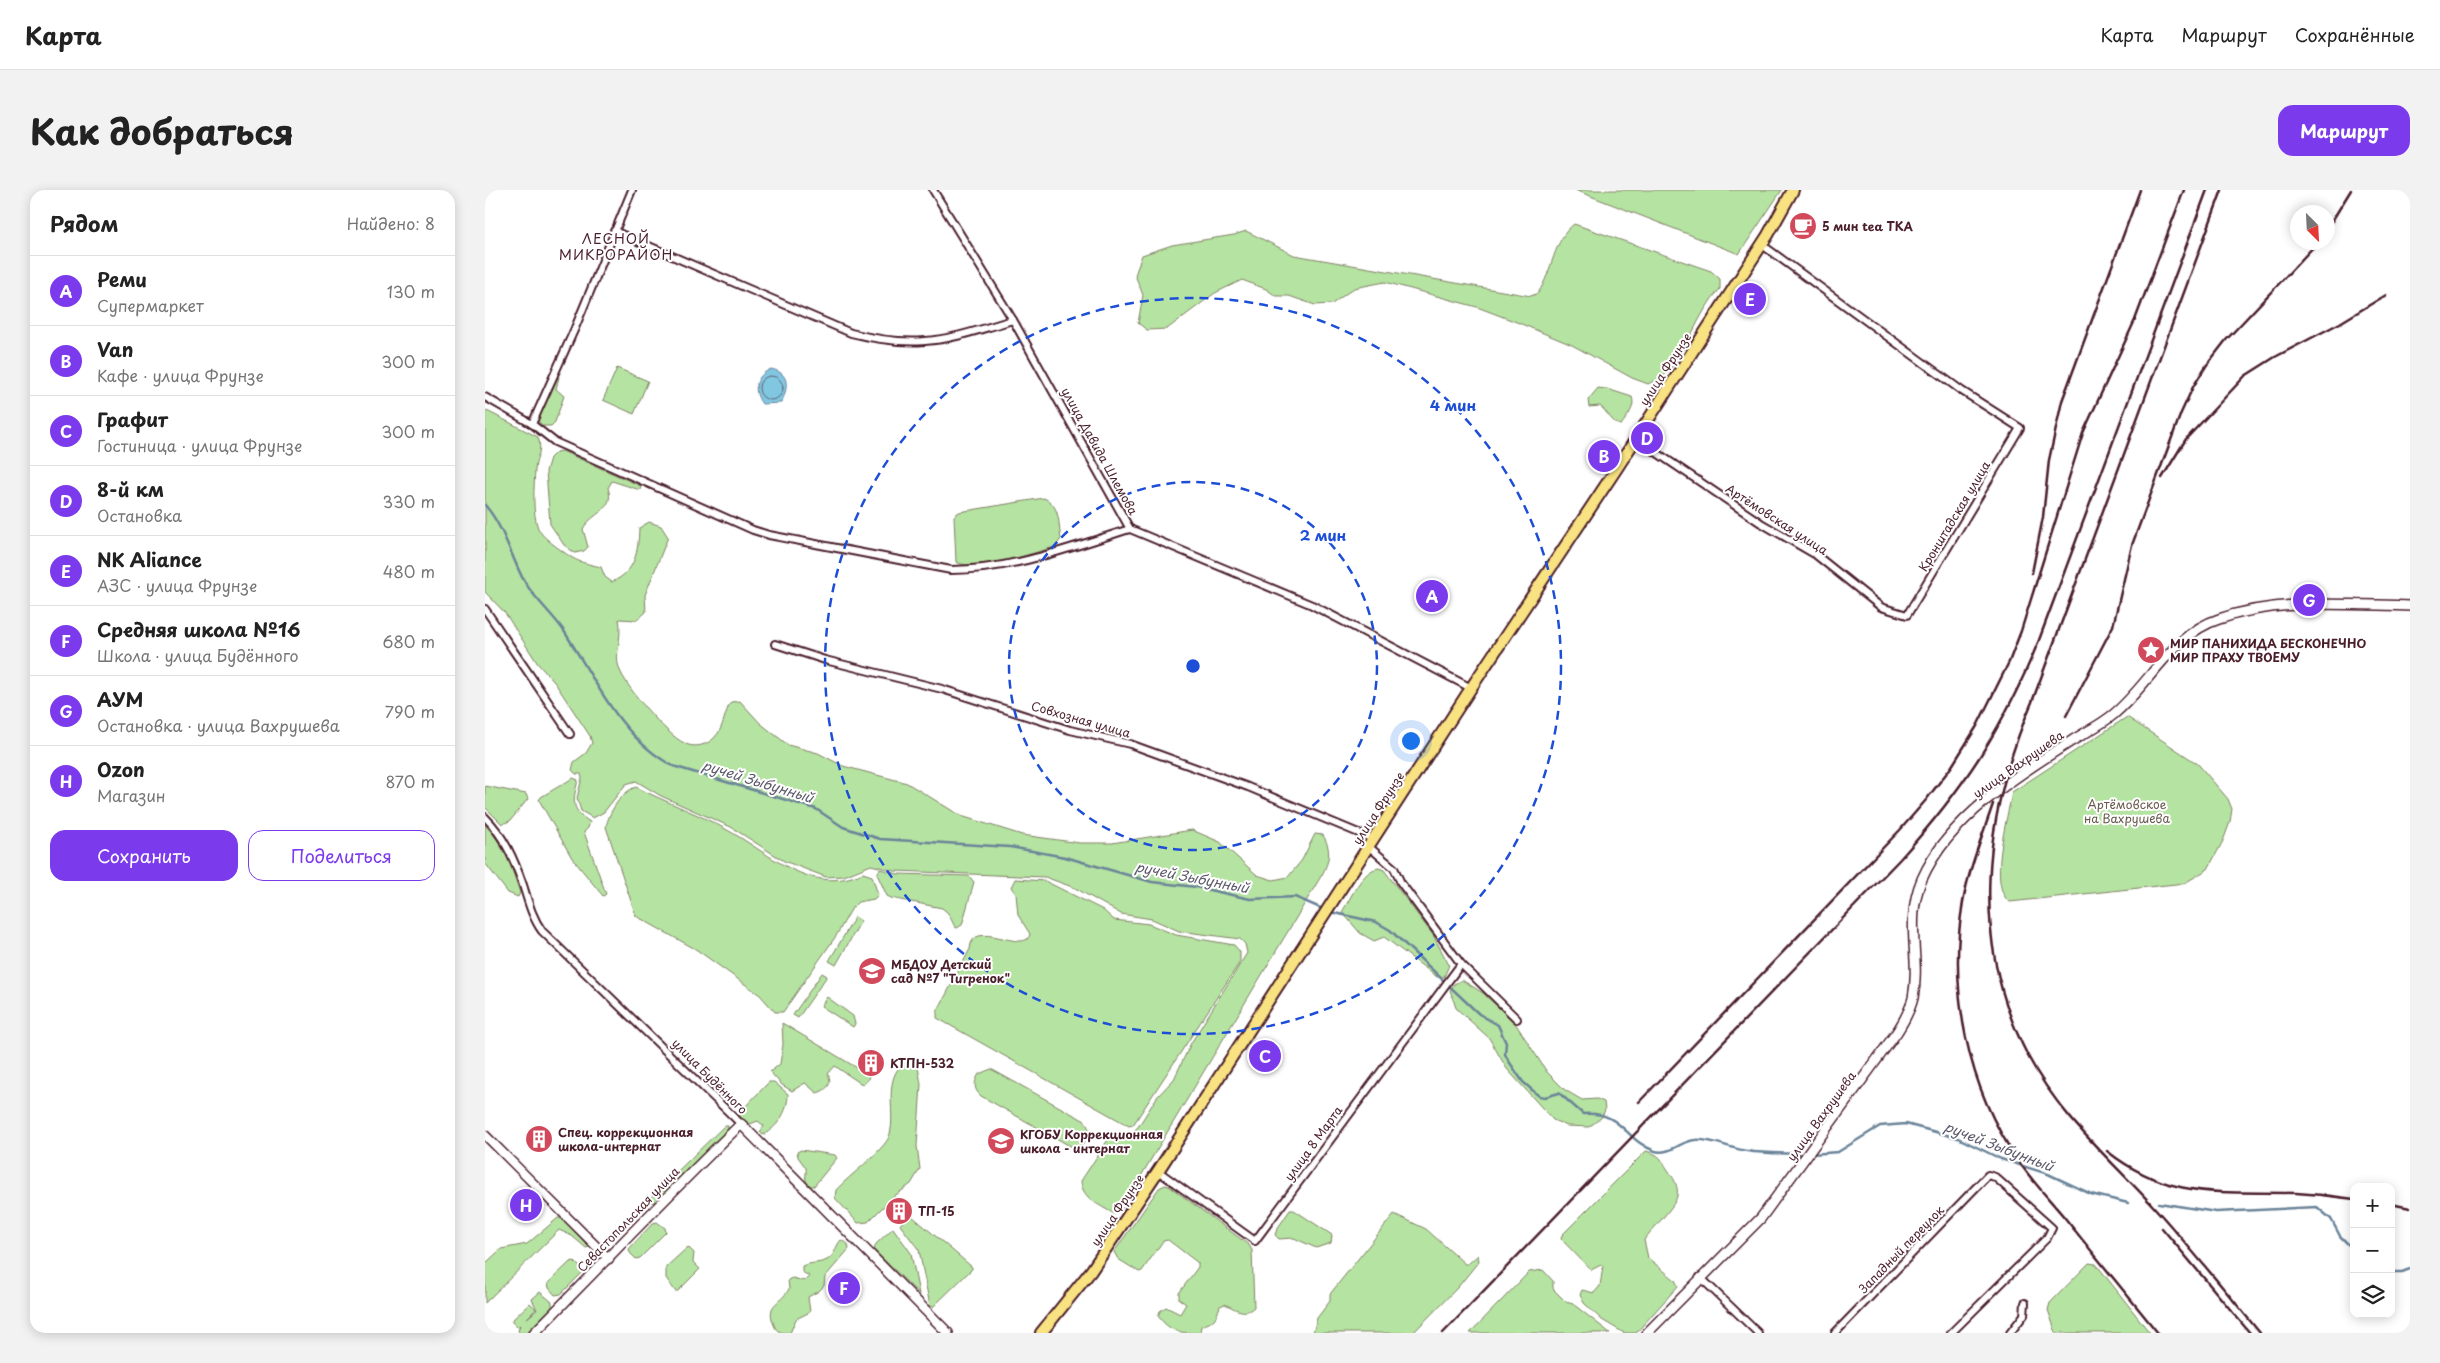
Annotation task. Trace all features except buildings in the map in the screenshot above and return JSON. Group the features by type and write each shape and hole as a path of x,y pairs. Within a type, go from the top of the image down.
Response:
{"main road":[{"name":"улица Фрунзе","path":"1041,1333 1091,1271 1158,1171 1761,244 1793,190"},
{"name":"улица Вахрушева","path":"1647,1333 1700,1277 1761,1218 1897,1032 1907,1015 1915,983 1913,909 1923,879 1953,834 1982,802 2115,713 2179,644 2201,626 2233,615 2280,607 2410,606"},
{"name":"Севастопольская улица","path":"534,1333 609,1259 654,1209 741,1124"},
{"name":"улица Будённого","path":"741,1124 948,1333"}],"street":[{"path":"532,424 575,328 632,190"},
{"name":"улица Давида Шлемова","path":"933,190 1013,320 1130,529 1312,605 1471,688"},
{"path":"614,230 851,333 875,339 925,341 955,336 1013,320"},
{"name":"Кронштадская улица","path":"1761,244 1962,391 2020,428 1907,615"},
{"path":"485,398 532,424 555,442 653,484 724,518 761,532 951,570 980,570 1130,529"},
{"name":"Артёмовская улица","path":"1635,438 1761,523 1816,555 1881,607 1907,615"},
{"path":"485,609 570,734"},
{"name":"Совхозная улица","path":"775,644 825,660 942,689 1071,730 1130,744 1248,787 1371,843"},
{"name":"улица Будённого","path":"485,817 502,835 519,874 536,923 542,931 741,1124"},
{"path":"1371,843 1394,868 1401,883 1461,964 1517,1019"},
{"name":"улица 8 Марта","path":"1158,1171 1255,1240 1461,964"},
{"path":"485,1135 609,1259"},
{"name":"Западный переулок","path":"1835,1333 1988,1175 1995,1178 2052,1228 2047,1238 1951,1333"},
{"path":"1700,1277 1758,1333"},
{"path":"2010,1333 2024,1315 2025,1303"}],"green space":[{"path":"1575,190 1782,190 1739,254"},
{"path":"1574,224 1711,271 1720,279 1720,289 1705,309 1673,365 1661,378 1648,384 1632,378 1572,345 1519,323 1477,307 1385,282 1354,288 1332,304 1315,305 1289,296 1276,296 1266,289 1242,280 1215,293 1167,329 1147,330 1138,323 1143,295 1135,275 1142,255 1172,245 1234,235 1246,231 1294,255 1531,296 1538,293 1557,247"},
{"path":"617,368 648,381 634,414 603,400"},
{"path":"559,377 556,389 564,396 555,422 551,426 543,426 537,420 555,378"},
{"path":"1598,388 1632,397 1632,408 1621,425 1615,423 1600,406 1589,407 1588,400"},
{"path":"485,410 538,437 540,450 536,465 534,492 536,522 543,535 566,554 580,561 601,567 605,577 612,582 626,572 634,560 638,545 639,528 649,522 661,526 668,537 645,595 646,612 637,620 619,619 618,662 623,677 638,698 657,721 684,743 696,746 712,740 720,729 731,702 740,701 760,723 788,745 818,753 843,766 907,783 961,816 1022,835 1080,843 1112,843 1192,830 1220,842 1257,875 1273,880 1288,877 1302,860 1315,834 1323,835 1329,854 1323,873 1120,1211 1114,1214 1093,1201 1082,1187 1081,1181 1111,1135 1120,1132 1131,1133 1138,1127 1157,1097 1174,1079 1191,1043 1247,953 1245,944 1240,939 1179,931 1152,919 1121,914 1075,888 1045,877 895,871 871,865 844,876 826,877 784,861 731,827 661,796 636,781 626,784 604,812 593,818 581,811 577,798 582,778 581,774 576,774 572,770 574,762 586,753 592,743 590,736 555,683 538,664 505,613 485,592"},
{"path":"562,451 641,486 640,490 612,481 608,488 610,495 606,506 583,529 588,547 584,551 575,553 564,545 550,524 546,471 550,458 556,452"},
{"path":"1044,498 1053,506 1058,516 1061,539 1055,547 991,564 966,565 956,562 954,516 959,512"},
{"name":"Артёмовское на Вахрушева","path":"2127,717 2198,764 2228,799 2232,809 2230,822 2223,841 2208,869 2185,883 2010,902 2003,894 1999,867 2012,792"},
{"path":"573,778 578,780 574,799 576,809 590,822 584,832 606,894 603,896 572,858 539,800"},
{"path":"485,786 526,794 528,799 510,821 502,824 485,807"},
{"path":"636,787 718,825 793,870 826,880 844,879 863,873 872,876 878,895 874,899 858,902 852,908 836,936 783,1012 775,1012 760,995 697,950 636,916 606,827 617,803 625,793"},
{"path":"485,825 507,857 520,893 518,897 508,893 485,863"},
{"path":"1379,868 1384,870 1433,935 1449,965 1444,977 1437,977 1384,937 1374,941 1360,933 1342,912 1362,879 1373,870"},
{"path":"880,869 898,874 969,876 974,882 962,925 957,928 955,927 948,913 942,908 887,896 877,874"},
{"path":"1015,879 1045,881 1103,910 1114,920 1149,924 1176,935 1234,945 1240,952 1240,962 1133,1125 1129,1126 937,1018 937,1012 973,940 980,936 989,936 1019,941 1026,940 1030,934 1018,915 1016,894 1011,887"},
{"path":"855,917 861,921 836,965 829,961"},
{"path":"822,973 827,976 798,1018 793,1015"},
{"path":"1462,980 1483,993 1515,1023 1547,1072 1565,1090 1582,1100 1597,1099 1604,1102 1605,1110 1602,1117 1589,1127 1567,1126 1553,1120 1507,1069 1489,1038 1456,1008 1450,990 1454,984"},
{"path":"827,997 853,1016 855,1024 853,1027 821,1006"},
{"path":"782,1023 869,1075 868,1080 864,1084 860,1083 835,1066 828,1074 830,1081 828,1086 821,1092 817,1093 805,1083 792,1091 782,1085 770,1072 780,1064 783,1044"},
{"path":"907,1060 914,1062 918,1067 921,1084 917,1146 920,1169 911,1184 893,1197 868,1222 858,1223 835,1198 836,1190 878,1151 888,1139 892,1120 891,1098 894,1077"},
{"path":"991,1069 1085,1121 1091,1133 1087,1139 1083,1144 1070,1146 981,1096 975,1085 976,1080 979,1074"},
{"path":"769,1082 774,1082 788,1094 788,1100 778,1123 763,1135 760,1132 764,1126 758,1121 750,1124 740,1117 739,1113"},
{"path":"724,1126 728,1126 728,1130 655,1202 650,1202 650,1198"},
{"path":"801,1150 835,1155 837,1158 814,1186 809,1186 806,1181 806,1168 798,1157 797,1152"},
{"path":"1646,1151 1655,1154 1661,1160 1674,1179 1677,1192 1672,1206 1644,1240 1648,1258 1675,1280 1678,1286 1636,1333 1624,1333 1602,1320 1584,1303 1580,1295 1582,1290 1594,1293 1600,1286 1603,1266 1601,1265 1591,1270 1561,1239 1562,1235"},
{"path":"1165,1185 1169,1186 1249,1245 1252,1250 1254,1307 1251,1310 1244,1311 1236,1310 1225,1304 1220,1306 1214,1319 1201,1326 1200,1333 1187,1333 1172,1329 1158,1316 1160,1311 1166,1307 1180,1314 1186,1304 1179,1299 1179,1293 1198,1267 1198,1263 1168,1240 1163,1241 1142,1271 1139,1272 1118,1259 1114,1252 1159,1188"},
{"path":"1290,1210 1294,1210 1332,1235 1331,1243 1316,1248 1294,1238 1279,1239 1275,1235 1277,1229"},
{"path":"1394,1214 1426,1229 1465,1264 1468,1264 1478,1255 1479,1261 1458,1287 1413,1333 1313,1333 1317,1318 1330,1301 1330,1294"},
{"path":"907,1216 912,1216 972,1267 933,1307 930,1306 919,1250 900,1225"},
{"path":"558,1218 563,1218 589,1247 586,1248 572,1236 559,1230 485,1303 485,1264 501,1249 527,1244"},
{"path":"657,1222 665,1228 666,1232 640,1258 636,1259 629,1249 653,1223"},
{"path":"893,1228 911,1253 919,1294 874,1250 876,1244"},
{"path":"841,1240 848,1244 849,1249 825,1277 824,1286 808,1297 810,1312 796,1319 790,1333 778,1331 775,1328 771,1312 772,1308 789,1289 788,1280 792,1278 805,1281 809,1276 802,1272 802,1266 827,1260 832,1256"},
{"path":"688,1247 694,1253 693,1262 700,1269 678,1291 675,1291 666,1278 666,1267"},
{"path":"574,1261 581,1268 582,1273 561,1294 555,1295 549,1288 548,1283 570,1262"},
{"path":"2089,1263 2096,1264 2150,1333 2056,1333 2048,1310 2050,1303"},
{"path":"1543,1270 1553,1281 1553,1289 1566,1302 1573,1304 1610,1333 1470,1333 1529,1272"},
{"path":"540,1292 552,1302 552,1307 526,1333 520,1333 518,1331 520,1325 517,1327 511,1321 530,1303 536,1309 526,1319 537,1310 532,1299"}],"water":[{"path":"771,369 782,374 785,378 785,392 781,403 762,404 756,389 758,379"}],"waterway":[{"name":"ручей Зыбунный","path":"485,505 501,531 526,584 564,631 610,706 638,740 654,754 673,766 816,809 843,827 880,839 1010,847 1065,857 1152,882 1196,887 1250,899 1295,897 1325,910"},
{"name":"ручей Зыбунный","path":"1330,912 1376,922 1390,930 1479,1014 1498,1025 1506,1043 1505,1054 1508,1060 1523,1082 1539,1096 1545,1097 1559,1093 1583,1114 1596,1114 1615,1121 1637,1140 1655,1151 1671,1150 1690,1141 1701,1140 1747,1151 1804,1154"},
{"name":"ручей Зыбунный","path":"1812,1154 1838,1152 1880,1126 1906,1124 1958,1138 2001,1159 2048,1174 2091,1194 2128,1203"},
{"name":"ручей Зыбунный","path":"2159,1203 2216,1212 2317,1207 2331,1219 2340,1236 2350,1246"},
{"name":"ручей Зыбунный","path":"2395,1272 2410,1269"}],"railway":[{"path":"2032,573 2043,517 2049,460 2062,401 2140,190"},
{"path":"1639,1102 1900,830 1952,766 1977,726 2009,662 2021,631 2083,433 2135,320 2184,190"},
{"path":"1443,1333 1900,859 1963,782 1996,730 2011,702 2039,640 2207,190"},
{"path":"2222,190 2015,745 2002,789 1994,834 1990,879 1990,924 1997,969 2009,1013 2028,1056 2040,1077 2085,1135 2167,1221 2260,1333"},
{"path":"2335,216 2351,190"},
{"path":"2066,716 2113,626 2132,545 2181,413 2193,387 2226,340 2310,250"},
{"path":"2162,478 2186,439 2245,376 2275,357 2340,323 2386,295"},
{"path":"1993,804 1969,877 1963,902 1959,935 1960,1003 1974,1070 1986,1103 2001,1133 2019,1162 2158,1333"},
{"path":"2107,1151 2130,1167 2175,1186 2220,1192 2296,1193 2350,1198"},
{"path":"2395,1205 2410,1208"},
{"path":"2162,1228 2250,1333"}],"place":[{"name":"5 мин tea TKA","path":"1803,226"},
{"name":"NK Aliance","path":"1750,299"},
{"name":"8-й км","path":"1647,438"},
{"name":"Van","path":"1604,456"},
{"name":"Реми","path":"1432,596"},
{"name":"АУМ","path":"2309,600"},
{"name":"МИР ПАНИХИДА БЕСКОНЕЧНО МИР ПРАХУ ТВОЕМУ","path":"2151,650"},
{"name":"МБДОУ Детский сад №7 \"Тигренок\"","path":"872,971"},
{"name":"Графит","path":"1265,1056"},
{"name":"КТПН-532","path":"871,1063"},
{"name":"Спец. коррекционная школа-интернат","path":"539,1139"},
{"name":"КГОБУ Коррекционная школа - интернат","path":"1001,1141"},
{"name":"Ozon","path":"526,1205"},
{"name":"ТП-15","path":"899,1211"},
{"name":"Средняя школа №16","path":"844,1288"}],"district":[{"name":"ЛЕСНОЙ МИКРОРАЙОН","path":"616,246"}]}
